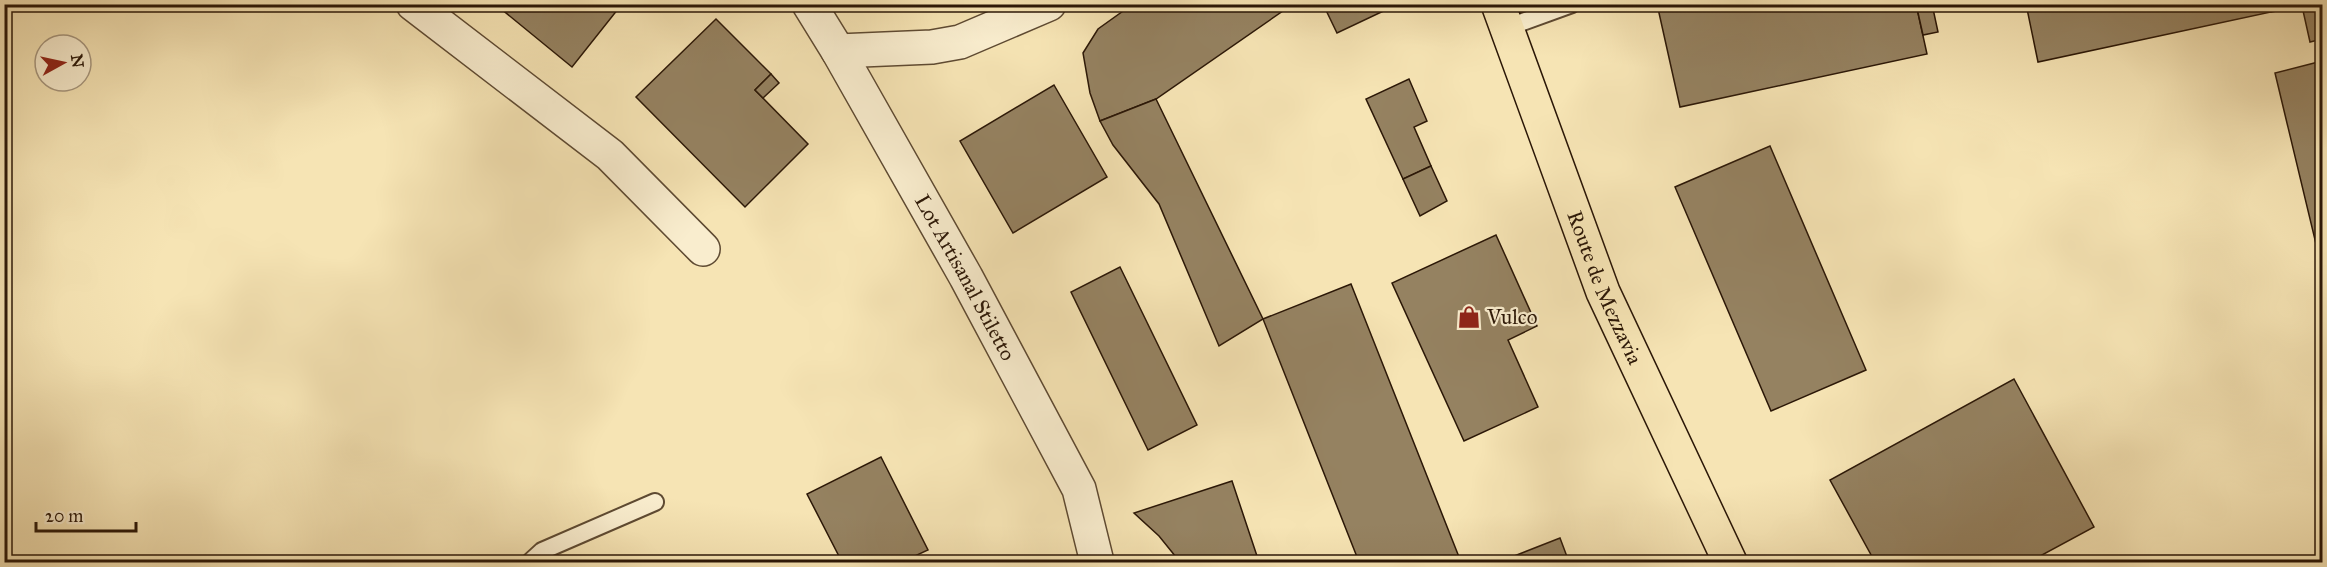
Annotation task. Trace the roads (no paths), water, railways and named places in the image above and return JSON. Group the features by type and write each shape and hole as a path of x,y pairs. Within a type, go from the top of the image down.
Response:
{"main road":[{"name":"Route de Mezzavia","path":"1502,16 1603,292 1730,562"}],"street":[{"path":"413,4 610,155 703,249"},
{"name":"Lot Artisanal Stiletto","path":"809,4 966,277 1079,489 1097,562"},
{"path":"838,51 932,47 960,42 1049,4"}],"lane":[{"path":"1502,16 1572,4"},
{"path":"530,562 543,552 655,502"}],"place":[{"name":"Vulco","path":"1469,317"}]}
